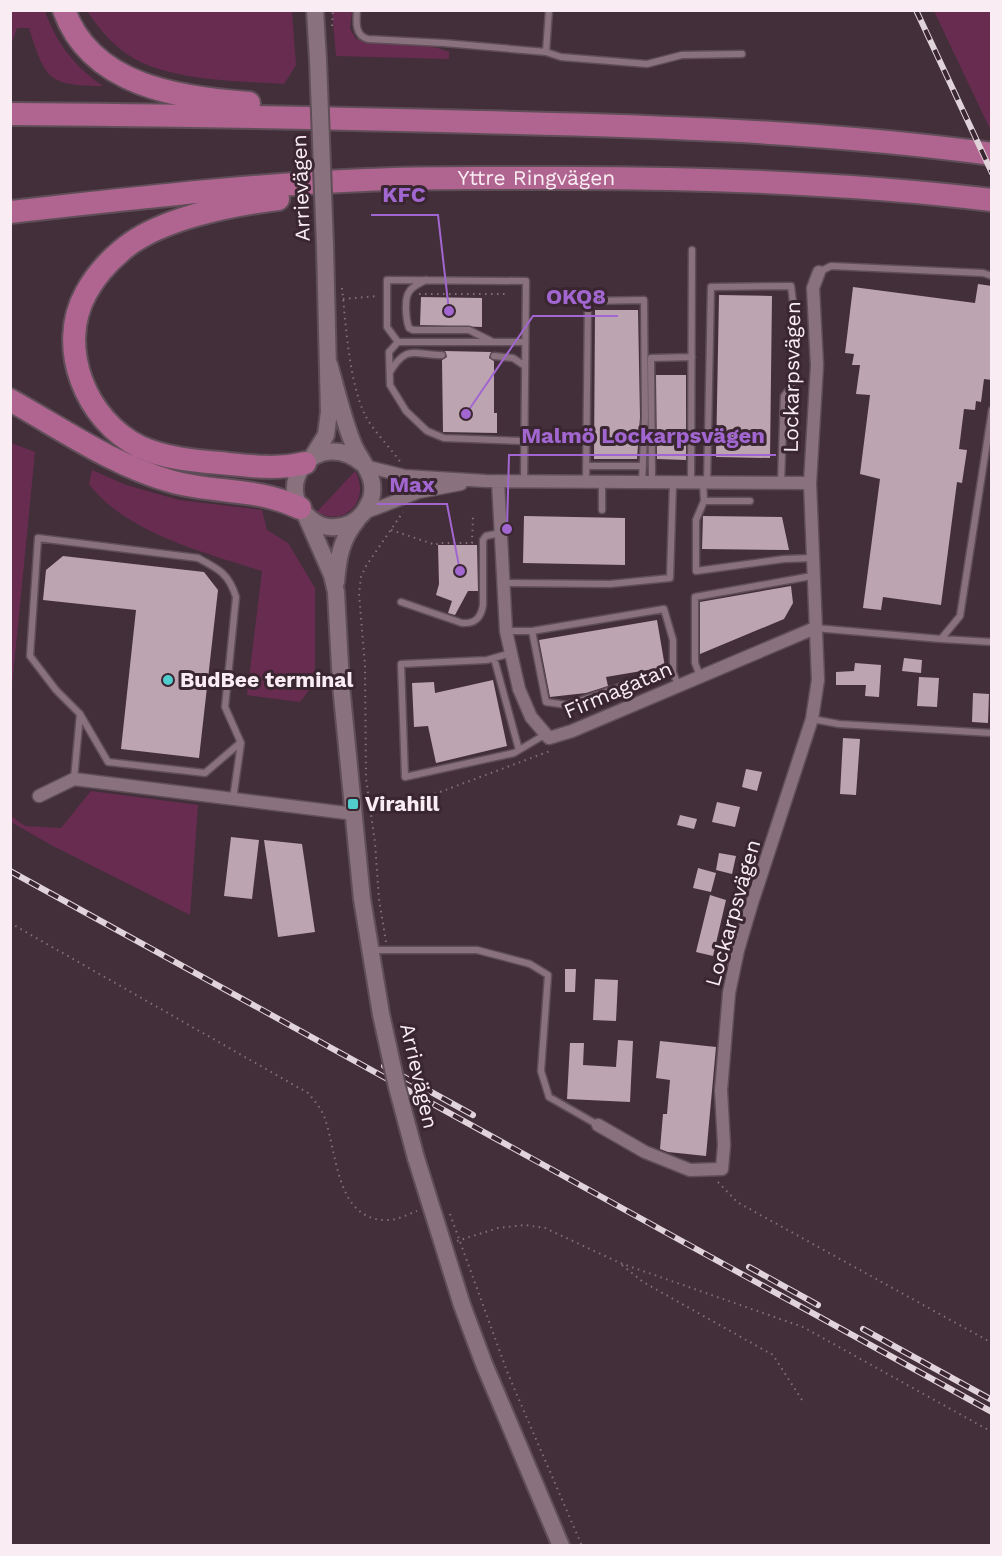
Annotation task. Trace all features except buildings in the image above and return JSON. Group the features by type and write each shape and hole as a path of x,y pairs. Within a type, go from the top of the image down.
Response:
{"highway":[{"path":"64,10 74,33 99,61 143,84 186,96 265,104 461,110 810,136 992,154"},
{"path":"10,114 660,126"},
{"path":"309,459 284,467 265,467 213,463 164,455 140,447 126,438 102,416 88,397 78,375 75,358 76,324 85,293 105,266 122,250 160,228 180,220 257,202 367,190 642,177"},
{"name":"Yttre Ringvägen","path":"10,212 194,192 365,180 642,177 726,179 841,186 992,200"},
{"path":"10,400 142,472 171,482 267,495 303,512"}],"main road":[{"name":"Arrievägen","path":"309,459 323,442 328,428 329,363 315,10"},
{"name":"Arrievägen","path":"329,363 342,412 364,464"},
{"path":"323,452 344,452 364,464 372,484 372,495 362,515 351,523 332,528 323,526 303,512 295,489 296,480 309,459 323,452"},
{"name":"Arrievägen","path":"303,512 328,566 336,592"},
{"name":"Arrievägen","path":"362,515 349,529 343,542 338,562 336,592 341,685 362,898 379,950 381,1014 416,1158 443,1244 484,1364 561,1545"}],"street":[{"name":"Lockarpsvägen","path":"706,1169 722,1169 724,1145 721,1090 724,1044 729,993 738,950 812,719 818,680 810,483 817,365 813,288 819,272"},
{"name":"Lockarpsvägen","path":"364,464 405,476 492,481 810,483"},
{"name":"Lockarpsvägen","path":"362,515 405,497 443,487 492,481"},
{"name":"Firmagatan","path":"492,481 500,533 506,631 519,689 531,717 549,738 815,628"},
{"path":"39,796 74,779 354,814"},
{"path":"598,1125 645,1152 672,1163 690,1170 706,1169"}],"lane":[{"path":"357,10 358,34 368,39 546,52 561,57 647,64 682,55 742,54"},
{"path":"546,52 549,10"},
{"path":"692,250 692,357 704,501 696,520 696,571 784,559 812,558"},
{"path":"819,272 831,266 983,273 992,276"},
{"path":"398,342 387,327 387,280 526,281 524,481"},
{"path":"426,280 408,292 407,322 410,328 414,330 469,330 492,342"},
{"path":"701,483 711,287 791,286 795,318 791,387 784,396 781,483"},
{"path":"586,482 588,301 644,300 643,466 647,483"},
{"path":"524,441 444,438 427,431 406,411 390,385 389,352 398,342 525,342"},
{"path":"389,372 399,357 412,352 442,355"},
{"path":"495,356 513,358 525,366"},
{"path":"647,483 651,358 692,357"},
{"path":"941,639 960,616 992,410"},
{"path":"586,466 643,466"},
{"path":"602,482 602,510"},
{"path":"502,583 610,584 670,578 673,483"},
{"path":"704,501 750,501"},
{"path":"401,602 462,623 476,620 482,615 483,605 483,540 490,534 500,533"},
{"path":"233,799 241,743 225,707 236,597 232,584 220,569 198,558 38,538 30,656 56,690 80,714 108,762 205,773 241,743"},
{"path":"700,676 695,663 695,597 812,576"},
{"path":"506,631 532,631 664,609 673,640 673,672 678,686"},
{"path":"815,628 992,642"},
{"path":"532,631 546,702 567,705 661,673 673,672"},
{"path":"511,653 487,660 401,664 405,777 514,753 546,734"},
{"path":"495,658 519,750"},
{"path":"74,779 80,714"},
{"path":"812,719 839,724 992,733"},
{"path":"379,950 477,950 530,964 548,975 541,1071 549,1097 598,1125"}],"path":[{"path":"342,288 359,399 366,416 405,468 405,476"},
{"path":"411,294 505,294"},
{"path":"343,299 378,296"},
{"path":"379,950 379,899 375,843 366,778 365,665 360,594 361,577 366,566 403,512 406,505 405,497"},
{"path":"391,530 435,545 438,543 472,543 472,518"},
{"path":"10,923 308,1093 324,1116 343,1187 351,1204 362,1214 392,1220 431,1206"},
{"path":"706,1169 737,1202 992,1342"},
{"path":"448,1209 508,1374 582,1545"},
{"path":"443,1244 498,1228 525,1225 546,1228 620,1263 803,1327 992,1432"},
{"path":"620,1263 643,1282 773,1355 802,1400"}],"shaded area":[{"path":"11,10 45,11 61,44 84,71 103,86 70,84 51,76 40,59 29,28 17,28 11,45"},
{"path":"87,11 292,11 296,65 284,84 208,79 169,72 135,59 114,44"},
{"path":"332,11 352,11 350,29 356,39 437,48 449,52 449,59 336,56"},
{"path":"934,11 991,11 991,131"},
{"path":"11,443 35,452 11,696"},
{"path":"92,470 126,485 179,500 262,510 267,530 288,543 315,588 315,682 300,702 247,695 262,571 168,539 123,515 104,501 89,484"},
{"path":"355,471 360,491 353,508 337,516 317,512"},
{"path":"91,791 198,805 190,915 51,845 11,822 11,816 25,826 61,828"}],"railway":[{"path":"916,10 992,173"},
{"path":"10,871 992,1412"},
{"path":"384,1066 473,1115"},
{"path":"749,1267 818,1305"},
{"path":"863,1329 992,1400"}],"place":[{"name":"KFC","path":"449,311"},
{"name":"OKQ8","path":"466,414"},
{"name":"Malmö Lockarpsvägen","path":"507,529"},
{"name":"Max","path":"460,571"},
{"name":"BudBee terminal","path":"168,680"},
{"name":"Virahill","path":"353,804"}]}
